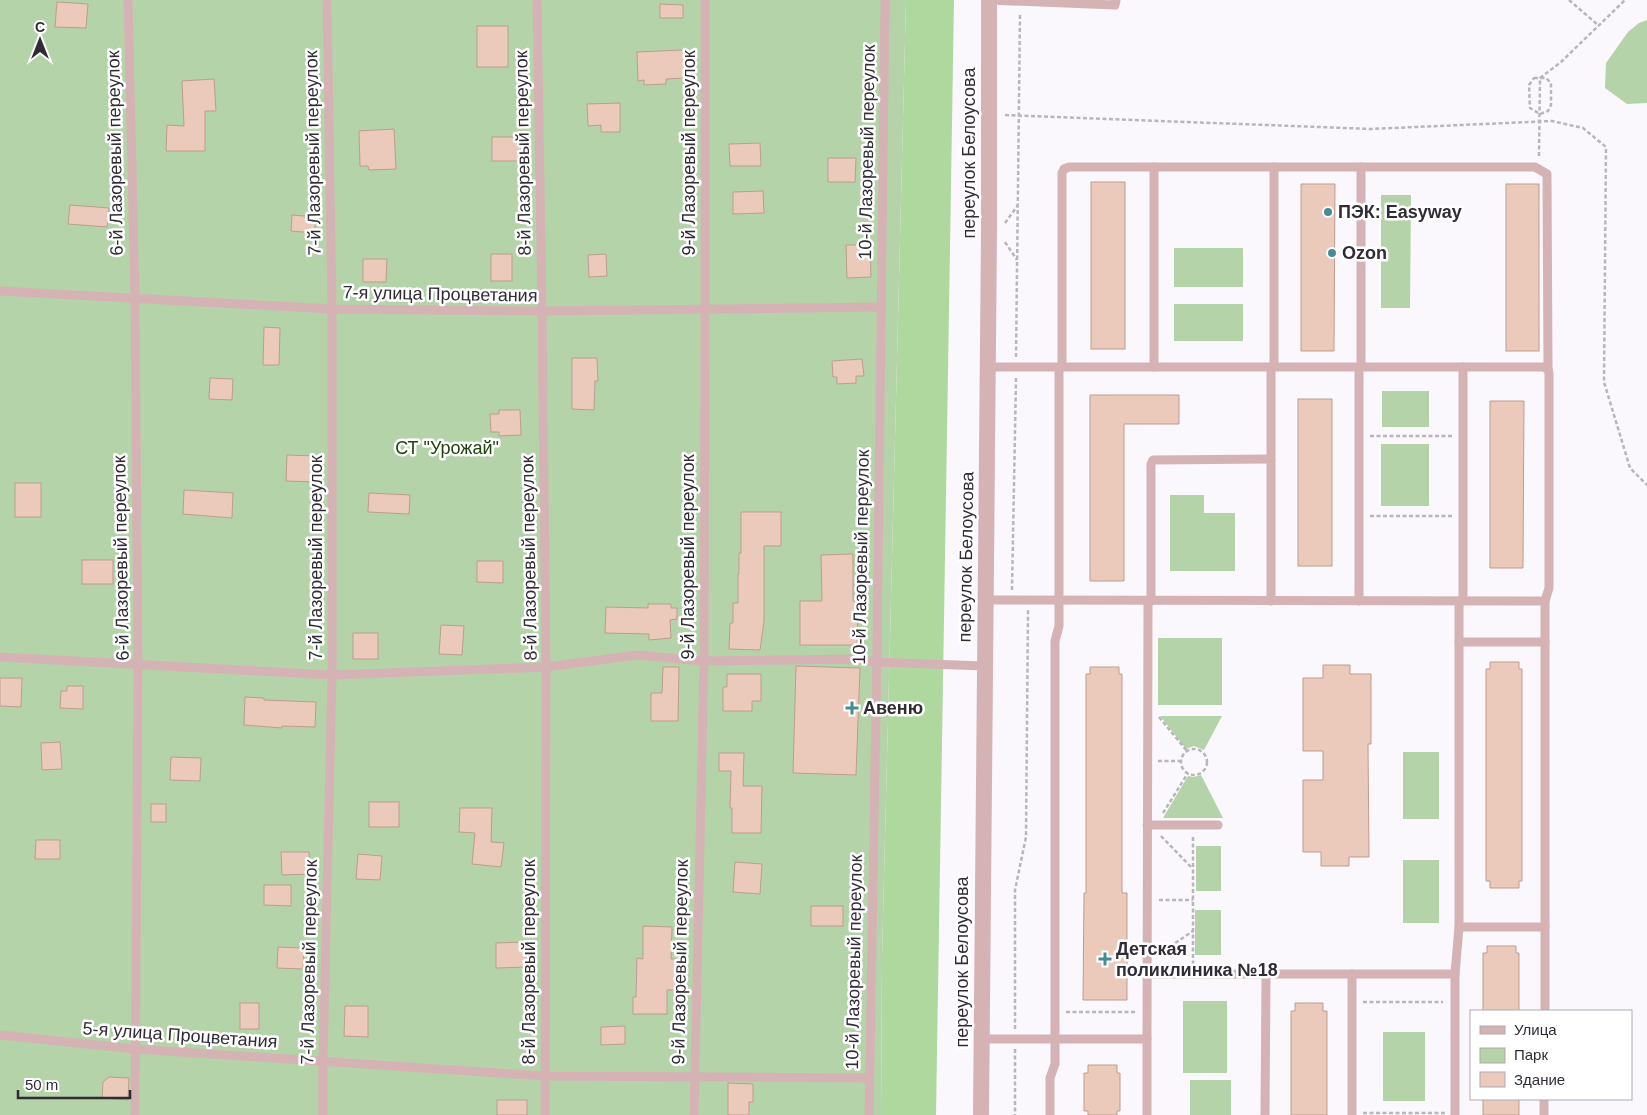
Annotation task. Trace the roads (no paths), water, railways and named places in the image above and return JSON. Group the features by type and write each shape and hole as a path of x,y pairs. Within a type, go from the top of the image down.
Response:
{"street":[{"name":"переулок Белоусова","path":"981,1115 989,232 989,0"}],"lane":[{"name":"6-й Лазоревый переулок","path":"128,0 135,298 138,664 135,1115"},
{"name":"7-й Лазоревый переулок","path":"323,1115 332,675 332,309 327,0"},
{"name":"8-й Лазоревый переулок","path":"537,0 546,667 545,1115"},
{"name":"9-й Лазоревый переулок","path":"694,1115 704,661 704,0"},
{"name":"10-й Лазоревый переулок","path":"869,1115 868,1078 885,0"},
{"path":"989,0 1115,5 1116,0"},
{"path":"1050,1115 1050,1082 1055,1064 1055,641 1059,626 1062,174 1064,169 1069,167 1536,167 1547,174 1549,588 1545,601 1544,1010"},
{"path":"1154,167 1154,367"},
{"path":"1271,601 1274,167"},
{"path":"1358,601 1361,167"},
{"name":"7-я улица Процветания","path":"0,291 332,309 542,311 881,307"},
{"path":"987,367 1543,367 1548,369"},
{"path":"1456,1114 1463,367"},
{"path":"1147,1115 1147,900 1151,825 1147,762 1147,716 1151,464 1153,460 1271,459"},
{"path":"985,600 1545,601"},
{"path":"1459,642 1545,642"},
{"path":"0,657 332,675 546,667 637,655 704,661 853,659 876,662 984,666"},
{"path":"1151,825 1218,825"},
{"path":"1459,927 1545,927"},
{"path":"1147,974 1456,974"},
{"path":"1266,974 1266,1115"},
{"path":"1352,974 1352,1114"},
{"name":"5-я улица Процветания","path":"0,1035 135,1050 545,1076 868,1078"},
{"path":"981,1039 1147,1039"},
{"path":"1544,1100 1544,1115"}],"place":[{"name":"ПЭК: Easyway","path":"1328,212"},
{"name":"Ozon","path":"1332,253"},
{"name":"Авеню","path":"852,708"},
{"name":"Детская поликлиника №18","path":"1105,959"}],"park label":[{"name":"СТ \"Урожай\"","path":"447,448"}]}
